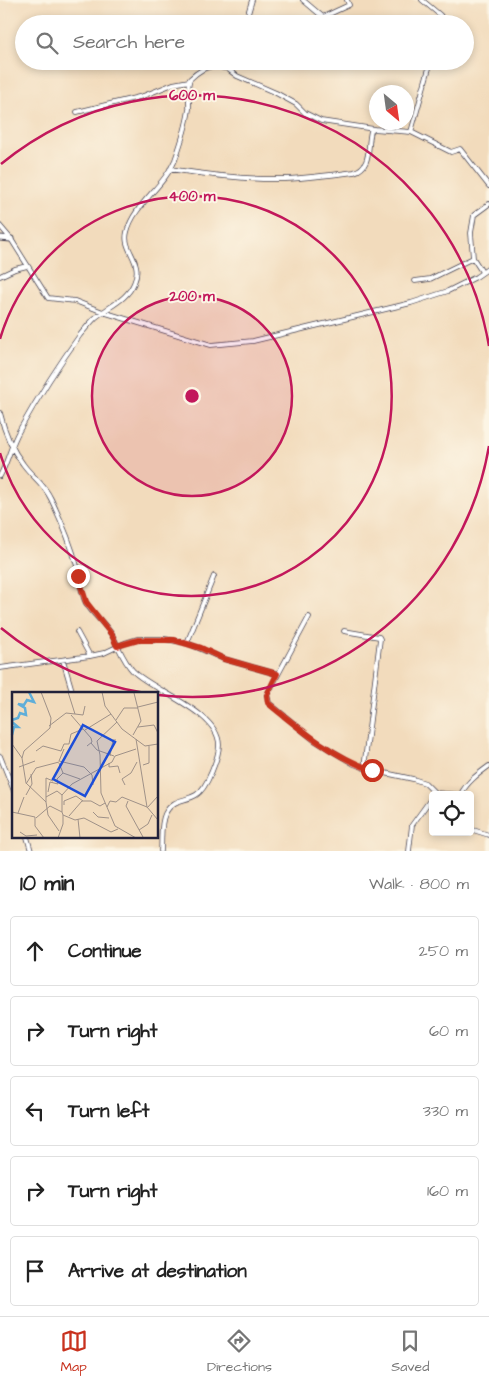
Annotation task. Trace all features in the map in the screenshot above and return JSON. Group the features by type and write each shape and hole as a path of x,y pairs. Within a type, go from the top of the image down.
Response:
{"street":[{"path":"248,15 252,0"},
{"path":"304,0 321,15"},
{"path":"327,15 349,4 347,0"},
{"path":"422,0 440,15"},
{"path":"0,476 19,431 80,335 96,317 121,300 135,282 137,263 127,245 126,234 135,214 175,160 189,111 189,82 192,77 203,70"},
{"path":"229,70 237,76 296,104 305,113 321,121 369,128"},
{"path":"411,132 428,70"},
{"path":"77,112 143,96 173,84 189,82"},
{"path":"170,169 286,179 354,172 359,171 367,162 368,140 372,130"},
{"path":"386,130 411,132 451,152 460,149 489,186"},
{"path":"482,272 474,258 471,233 474,215 489,204"},
{"path":"0,226 11,239 48,298 75,301 103,312 206,344 253,341 431,298 463,284 489,268"},
{"path":"0,238 11,239"},
{"path":"415,281 430,279 474,258"},
{"path":"0,276 27,266"},
{"path":"0,413 12,447 24,466 46,489 76,564 81,590 86,602 112,635 134,672 149,683 174,696 208,722 218,736 217,758 201,791 195,796 179,800 164,815 161,851"},
{"path":"187,643 214,576"},
{"path":"309,617 277,674 267,695 268,703 314,740 354,764 425,783 431,791"},
{"path":"344,631 379,637 380,639 364,768"},
{"path":"77,632 90,656"},
{"path":"0,668 90,656 104,653 117,646 138,640 154,638 187,643 224,659 277,674"},
{"path":"63,660 72,692"},
{"path":"0,756 12,786"},
{"path":"464,791 472,779 489,766"},
{"path":"409,851 412,825 429,802"},
{"path":"474,830 489,835"},
{"path":"27,838 31,851"}],"route":[{"path":"78,576 86,602 112,635 117,646 138,640 165,638 187,643 224,659 277,674 267,695 268,703 314,740 337,755 354,764 372,770"}]}
